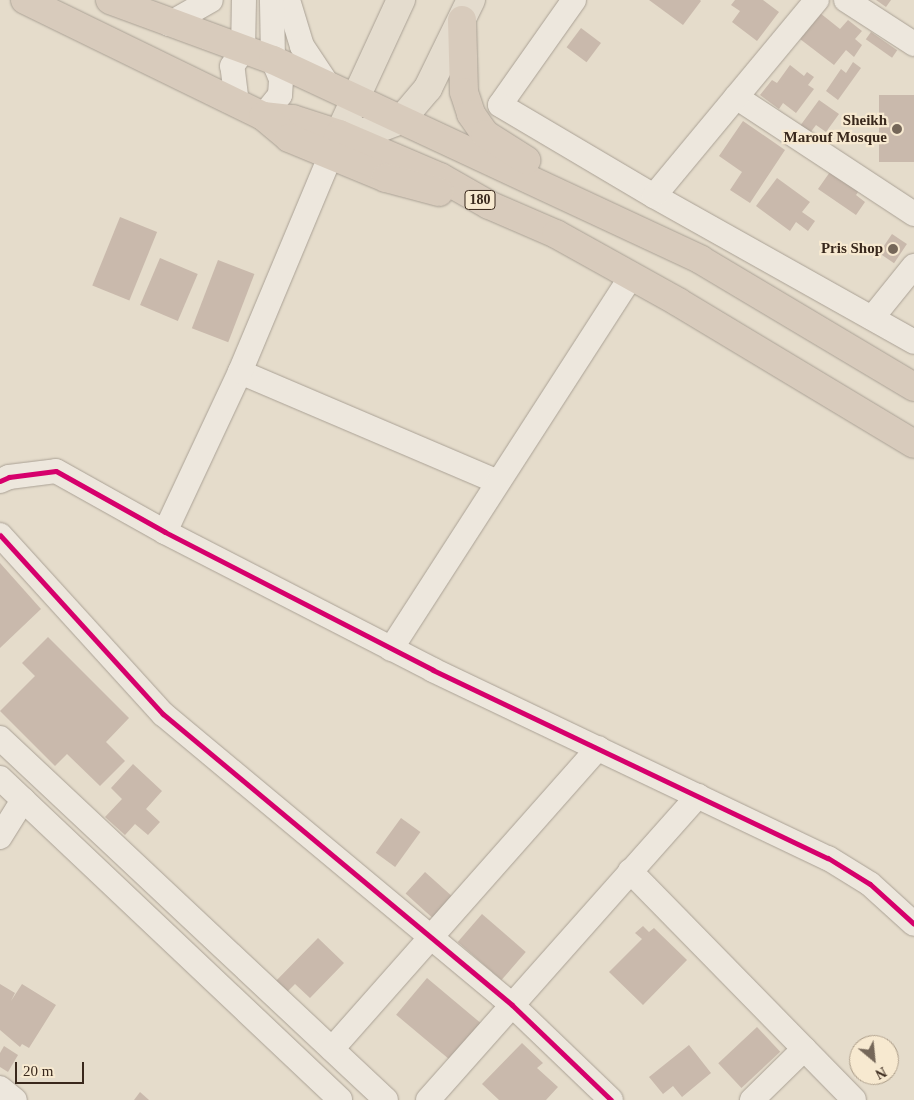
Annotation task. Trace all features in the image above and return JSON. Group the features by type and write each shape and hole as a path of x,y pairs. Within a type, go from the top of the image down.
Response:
{"highway":[{"name":"180","path":"26,0 263,116 293,119 335,145 440,177 488,205 556,234 631,276 914,444"},
{"path":"110,0 243,52 272,60 701,260 914,387"},
{"path":"467,10 464,92 471,114 485,134 618,208 662,242"}],"main road":[{"path":"335,145 401,0"},
{"path":"335,145 402,120 428,88 467,10"}],"street":[{"path":"138,0 169,24 211,0"},
{"path":"237,104 232,66 243,52 244,0"},
{"path":"263,116 280,95 281,79 272,60 272,0"},
{"path":"288,0 302,46 328,85"},
{"path":"574,0 500,105 654,196 914,342"},
{"path":"654,196 817,0"},
{"path":"846,0 914,44"},
{"path":"736,97 914,214"},
{"path":"165,532 240,372 335,145"},
{"path":"872,318 914,266"},
{"path":"391,648 631,276"},
{"path":"240,372 498,482"},
{"path":"0,481 9,477 56,471 165,532 391,648 828,858 870,884 914,924"},
{"path":"0,535 163,714 512,1005 611,1100"},
{"path":"0,738 386,1100"},
{"path":"332,1049 598,748"},
{"path":"0,778 340,1100"},
{"path":"428,1100 698,796"},
{"path":"0,837 23,800"},
{"path":"630,871 854,1100"},
{"path":"219,984 240,962"},
{"path":"752,1100 804,1050"},
{"path":"0,1088 15,1100"}],"building":[{"path":"649,0 700,0 701,1 683,25"},
{"path":"735,0 763,0 779,12 757,41 732,22 740,11 731,5"},
{"path":"876,0 891,0 886,7"},
{"path":"820,13 840,29 848,20 862,31 855,39 862,45 854,57 846,50 834,65 800,39"},
{"path":"581,28 601,43 587,62 567,47"},
{"path":"871,32 897,50 892,58 866,39"},
{"path":"853,62 861,68 838,100 826,91 841,69 846,73"},
{"path":"790,65 804,76 807,72 814,77 808,85 814,89 796,113 783,103 779,109 760,95 772,80 777,83"},
{"name":"Sheikh Marouf Mosque","path":"879,95 914,95 914,162 879,162"},
{"path":"819,100 839,114 826,132 816,125 810,133 800,126"},
{"path":"743,121 785,150 750,203 730,190 742,172 719,156"},
{"path":"832,169 860,189 856,195 865,202 856,215 818,189"},
{"path":"777,178 810,202 802,212 815,221 808,231 796,222 790,231 756,206"},
{"path":"120,217 157,232 129,301 92,286"},
{"name":"Pris Shop","path":"892,234 907,244 894,263 879,253"},
{"path":"160,258 198,274 178,321 140,305"},
{"path":"218,260 254,274 228,342 192,328"},
{"path":"0,563 41,609 0,648"},
{"path":"48,637 129,718 106,742 125,761 100,786 67,754 55,766 0,711 35,676 22,663"},
{"path":"133,764 162,791 146,809 160,822 148,835 135,824 125,835 105,817 122,799 111,788"},
{"path":"401,818 420,832 395,867 376,853"},
{"path":"425,872 454,898 435,920 406,894"},
{"path":"482,914 526,952 501,980 458,942"},
{"path":"643,926 649,932 654,928 687,960 643,1005 609,972 642,939 635,933"},
{"path":"318,938 344,963 310,998 295,984 282,997 271,986"},
{"path":"427,978 481,1023 450,1060 396,1015"},
{"path":"0,984 15,993 11,1001 22,984 56,1005 29,1048 22,1044 20,1047 0,1030"},
{"path":"757,1027 780,1052 741,1088 718,1063"},
{"path":"522,1043 543,1063 537,1068 558,1087 546,1100 499,1100 482,1084"},
{"path":"689,1045 711,1073 682,1097 673,1086 663,1094 649,1077"},
{"path":"4,1046 18,1055 8,1072 0,1067 0,1053"},
{"path":"140,1092 149,1100 134,1100"}],"cycle path":[{"path":"0,481 9,477 56,471 165,532 433,670 828,858 870,884 914,924"},
{"path":"0,535 163,714 512,1005 611,1100"}],"place":[{"name":"Sheikh Marouf Mosque","path":"897,129"},
{"name":"Pris Shop","path":"893,249"}]}
